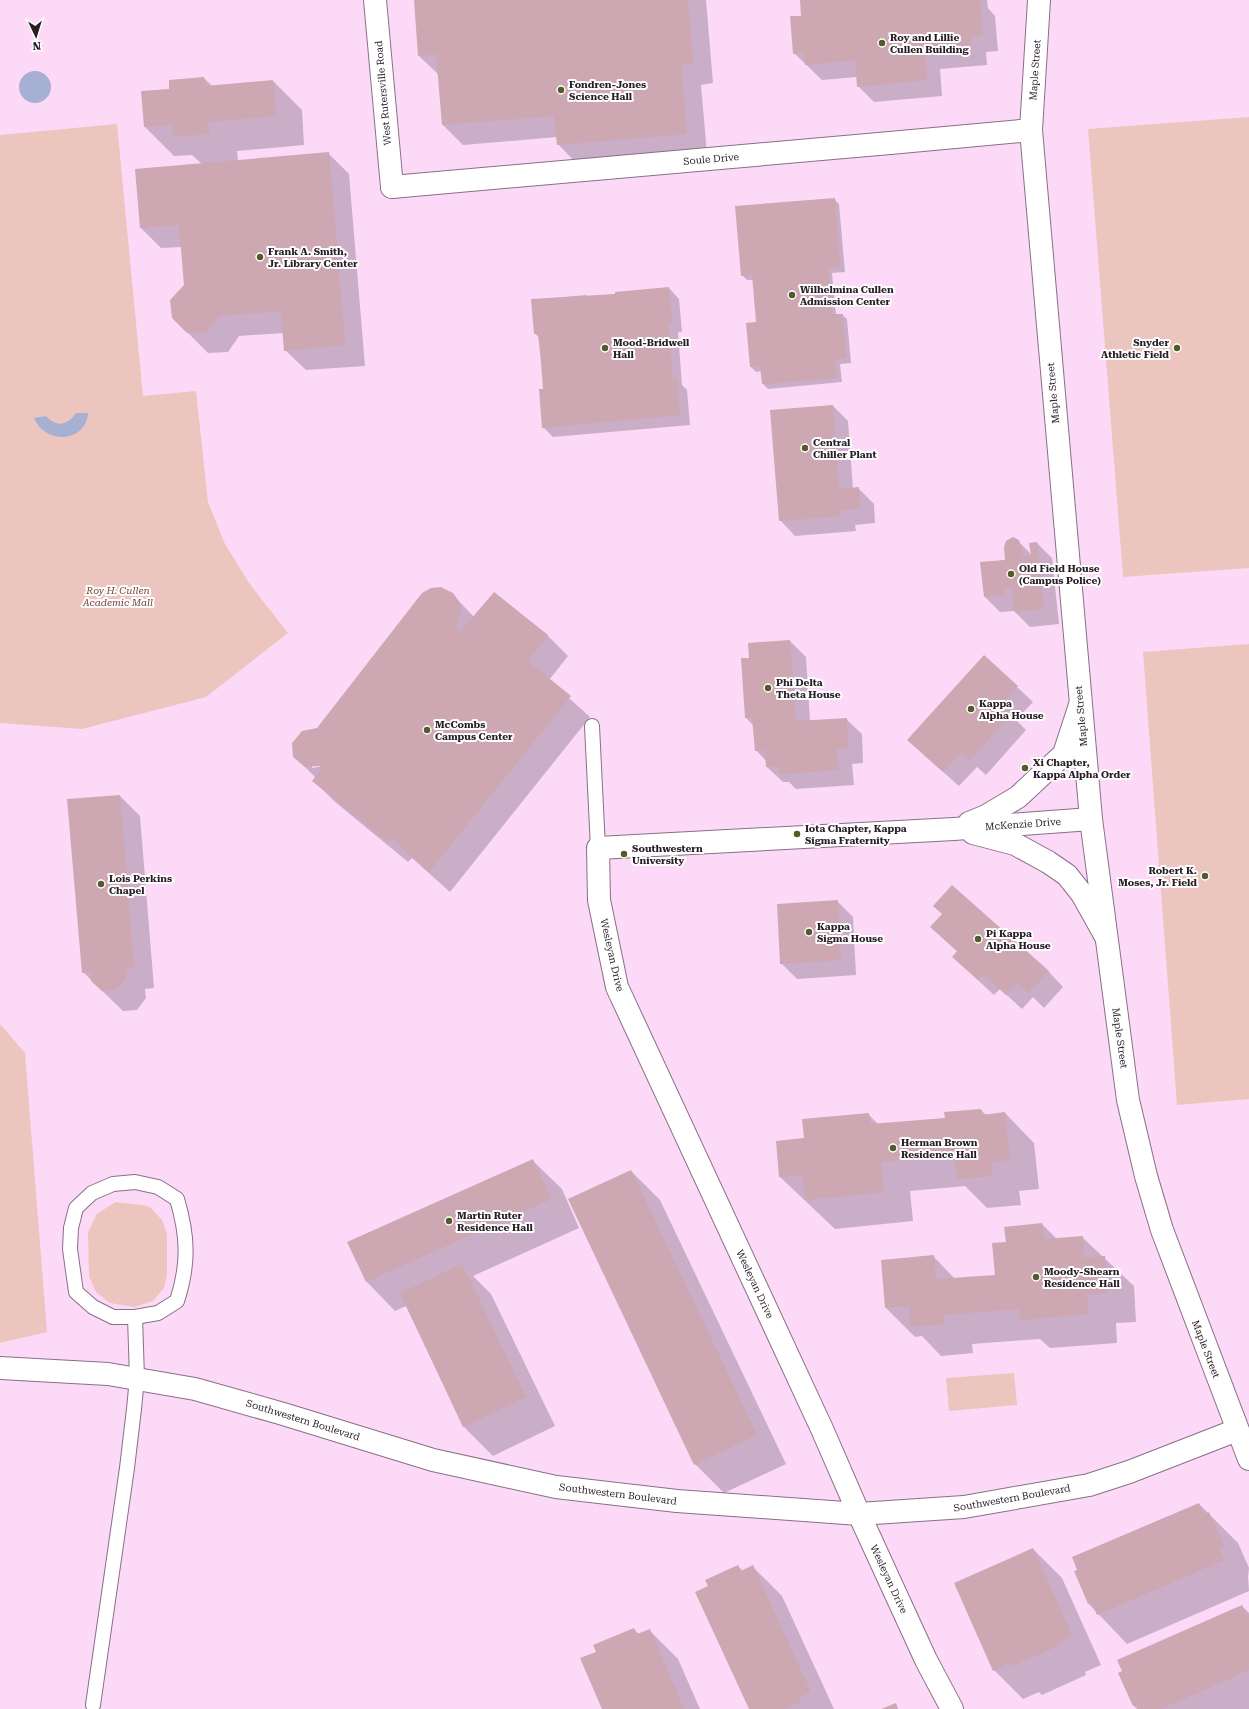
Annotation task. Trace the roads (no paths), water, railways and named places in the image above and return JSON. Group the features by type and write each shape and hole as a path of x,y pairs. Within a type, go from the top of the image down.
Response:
{"street":[{"name":"West Rutersville Road","path":"375,0 392,187"},
{"name":"Maple Street","path":"1039,0 1031,130 1091,819 1128,1100 1146,1176 1162,1230 1243,1428 1249,1459"},
{"name":"Soule Drive","path":"392,187 1031,130"},
{"name":"McKenzie Drive","path":"954,829 986,816 1018,797 1064,754 1080,705"},
{"name":"McKenzie Drive","path":"598,848 954,829 1091,819"},
{"name":"McKenzie Drive","path":"954,829 1015,844 1048,862 1067,875 1082,894 1106,937"},
{"name":"Wesleyan Drive","path":"598,848 599,900 617,987 822,1429 926,1660 952,1709"},
{"name":"Southwestern Boulevard","path":"0,1368 108,1374 195,1389 280,1413 433,1460 556,1487 677,1501 859,1514 964,1507 1089,1485 1129,1472 1243,1428"}],"lane":[{"path":"592,726 598,848"},
{"path":"135,1182 158,1187 177,1199 183,1218 187,1254 184,1281 178,1301 158,1313 135,1317 113,1316 92,1307 76,1292 70,1249 71,1228 76,1208 92,1193 113,1184 135,1182"},
{"path":"93,1705 127,1468 137,1378 135,1317"}],"water":[{"path":"32,71 38,71 48,78 51,87 50,93 44,100 38,103 32,103 22,96 19,90 19,84 26,74"},
{"path":"76,413 88,413 86,423 73,435 64,437 47,433 39,427 34,418 46,416 54,422 62,424 73,417"}],"place":[{"name":"Roy and Lillie Cullen Building","path":"882,43"},
{"name":"Fondren-Jones Science Hall","path":"561,90"},
{"name":"Frank A. Smith, Jr. Library Center","path":"260,257"},
{"name":"Wilhelmina Cullen Admission Center","path":"792,295"},
{"name":"Mood-Bridwell Hall","path":"605,348"},
{"name":"Snyder Athletic Field","path":"1177,348"},
{"name":"Central Chiller Plant","path":"805,448"},
{"name":"Old Field House (Campus Police)","path":"1011,574"},
{"name":"Phi Delta Theta House","path":"768,688"},
{"name":"Kappa Alpha House","path":"971,709"},
{"name":"McCombs Campus Center","path":"427,730"},
{"name":"Xi Chapter, Kappa Alpha Order","path":"1025,768"},
{"name":"Iota Chapter, Kappa Sigma Fraternity","path":"797,834"},
{"name":"Southwestern University","path":"624,854"},
{"name":"Robert K. Moses, Jr. Field","path":"1205,876"},
{"name":"Lois Perkins Chapel","path":"101,884"},
{"name":"Kappa Sigma House","path":"809,932"},
{"name":"Pi Kappa Alpha House","path":"978,939"},
{"name":"Herman Brown Residence Hall","path":"893,1148"},
{"name":"Martin Ruter Residence Hall","path":"449,1221"},
{"name":"Moody-Shearn Residence Hall","path":"1036,1277"}],"park label":[{"name":"Roy H. Cullen Academic Mall","path":"118,596"}]}
